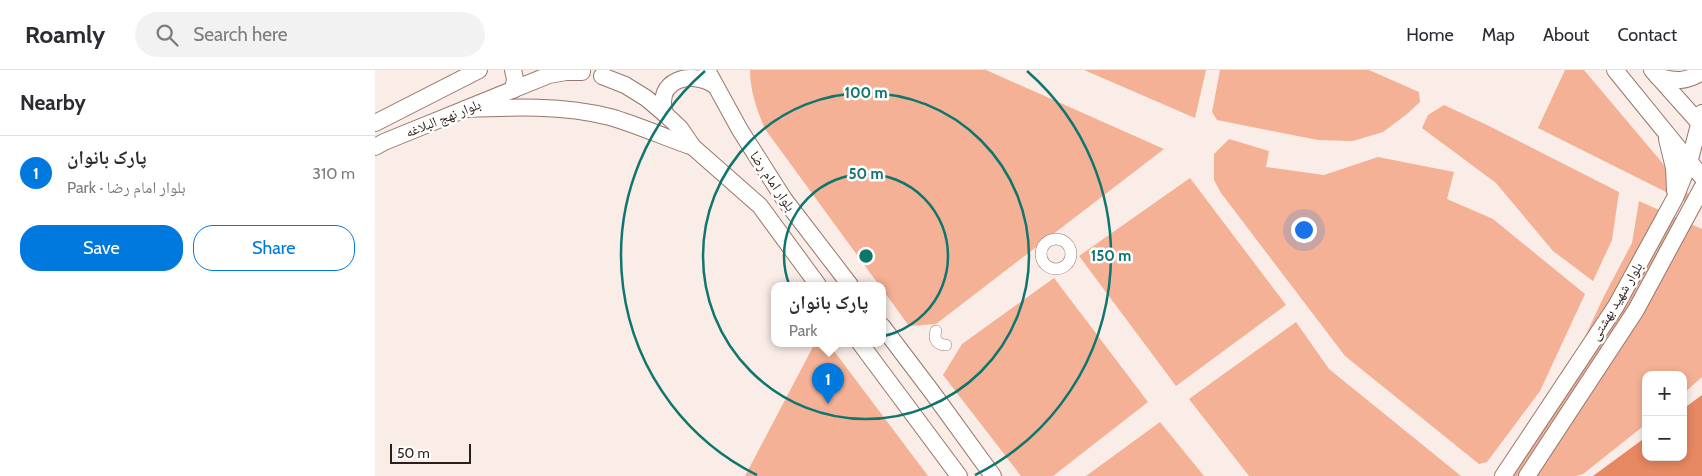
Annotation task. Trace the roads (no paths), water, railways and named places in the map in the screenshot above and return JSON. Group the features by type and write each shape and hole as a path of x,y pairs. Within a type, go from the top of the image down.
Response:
{"main road":[{"name":"بلوار نهج البلاغه","path":"375,123 479,70"},
{"path":"513,70 515,80 513,90"},
{"path":"602,76 625,70"},
{"name":"بلوار امام رضا","path":"707,70 740,130 784,199 848,282"},
{"path":"716,70 717,90"},
{"path":"1615,70 1702,177"},
{"name":"بلوار نهج البلاغه","path":"375,147 549,75 581,71 602,76 625,85 639,94 665,114 679,128 693,147"},
{"path":"665,114 663,96 665,88 677,76 694,72 703,75 710,80 717,90"},
{"path":"1655,73 1671,80 1680,75 1691,79 1702,72"},
{"path":"1655,73 1701,121"},
{"path":"465,109 537,108 578,111 611,118 693,147"},
{"name":"بلوار شهید بهشتی","path":"1503,476 1616,306 1675,198 1689,163 1701,121"},
{"path":"1666,134 1674,168 1675,198"},
{"name":"بلوار امام رضا","path":"693,147 760,206 816,282"},
{"name":"بلوار شهید بهشتی","path":"1527,476 1636,310 1702,188"},
{"path":"1686,217 1702,208"},
{"path":"886,331 993,476"},
{"path":"863,347 959,476"}],"street":[{"path":"936,331 934,336 936,341 941,345 947,344"}],"place":[{"name":"پارک بانوان","path":"828,404"}]}
